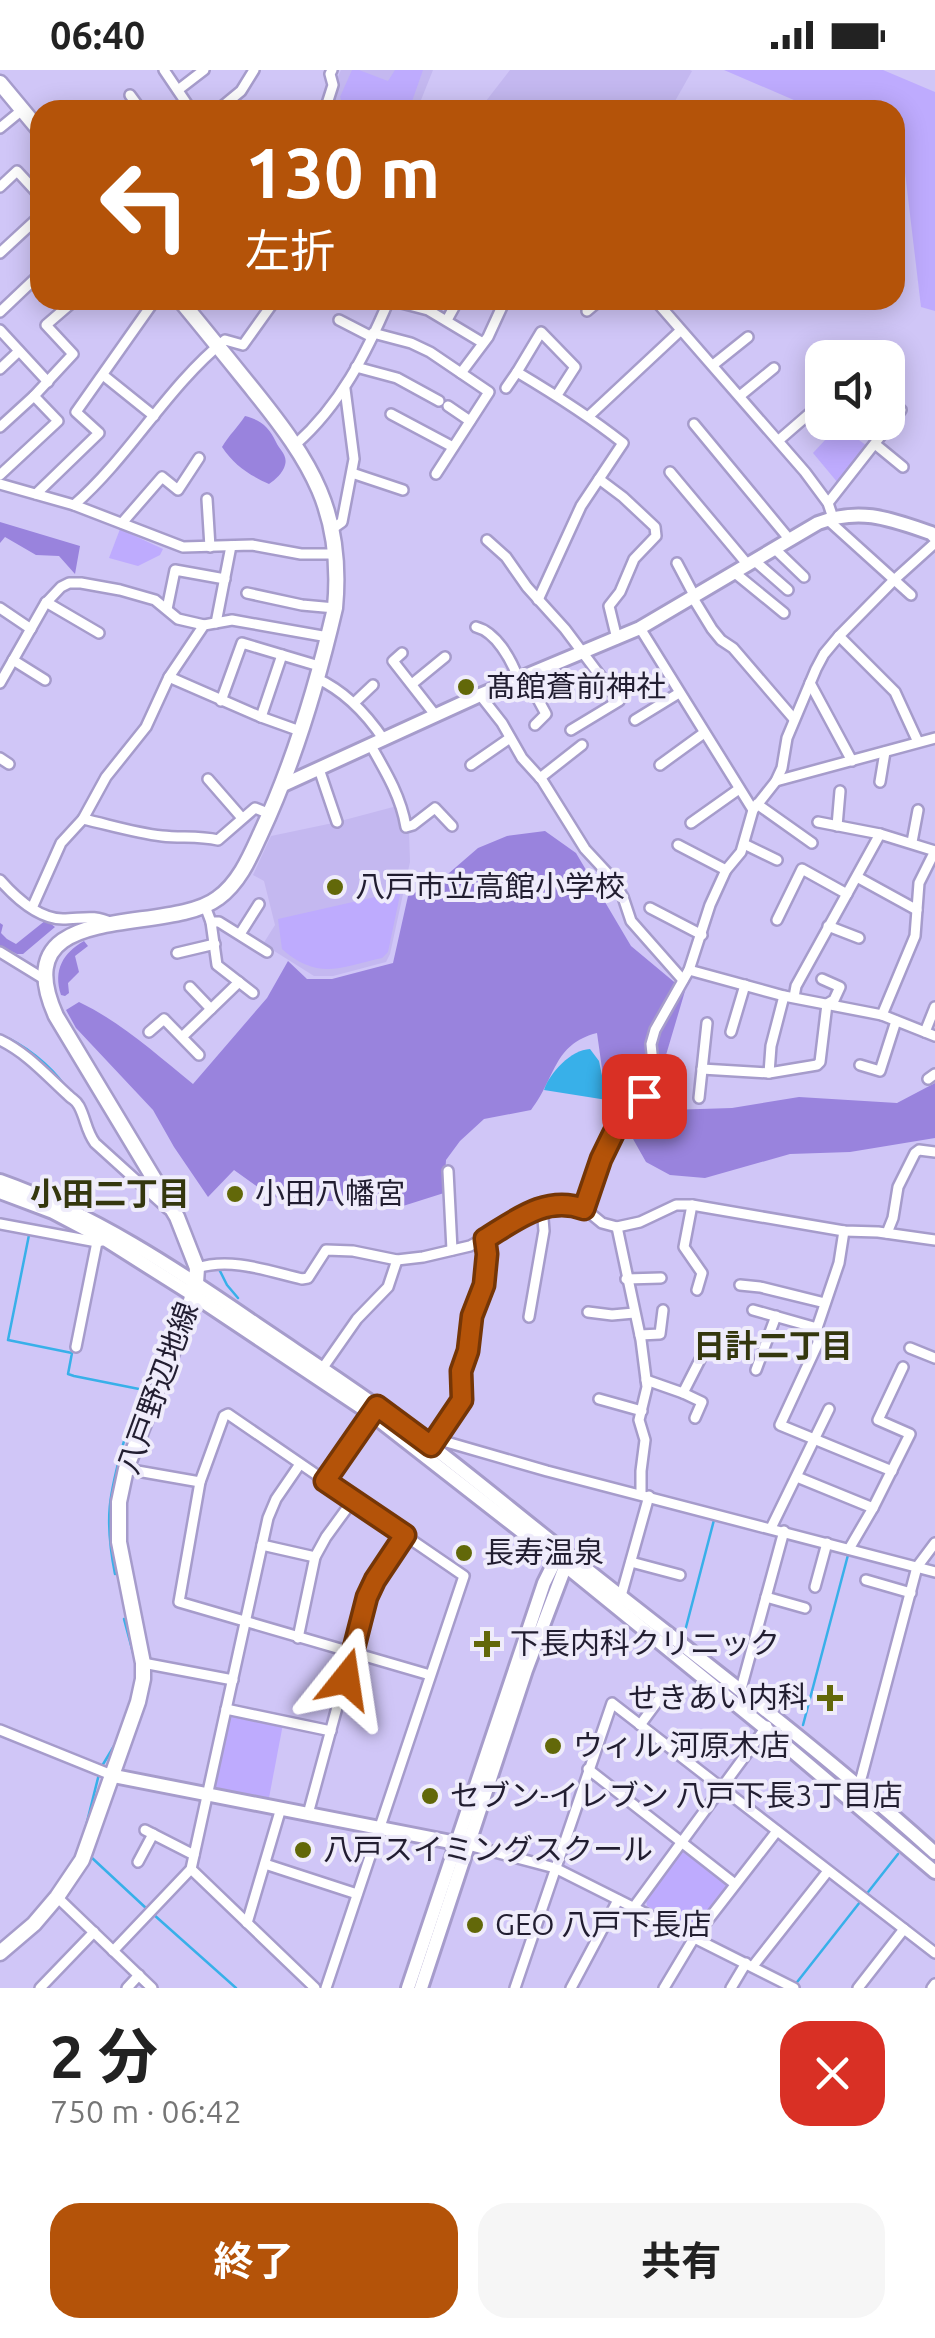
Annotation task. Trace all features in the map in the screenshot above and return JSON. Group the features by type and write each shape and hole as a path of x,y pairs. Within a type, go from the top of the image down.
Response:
{"main road":[{"path":"0,83 30,120"},
{"path":"44,979 46,964 68,937 111,923 205,906 236,880 283,785 335,608 336,554 332,529 309,466 296,444 188,310"},
{"name":"八戸野辺地線","path":"0,1953 34,1924 82,1860 138,1702 143,1663 119,1542 118,1502 126,1469 195,1282 178,1217 56,1016 44,979"}],"street":[{"path":"164,70 185,100"},
{"path":"178,90 204,70"},
{"path":"230,100 254,70"},
{"path":"327,71 333,85 328,100"},
{"path":"130,95 134,100"},
{"path":"0,128 22,110"},
{"path":"0,186 18,171 30,185"},
{"path":"0,254 30,226"},
{"path":"0,312 30,284"},
{"path":"0,427 73,354 46,326 63,310"},
{"path":"36,494 100,434 76,412 148,310"},
{"path":"74,506 218,346 226,340 243,345 268,310"},
{"path":"296,444 326,415 345,389 385,310"},
{"path":"428,310 483,343"},
{"path":"447,320 452,310"},
{"path":"461,373 500,310"},
{"path":"663,310 741,395 828,502 831,519 911,595"},
{"path":"339,320 373,335 420,348 489,392 436,474"},
{"path":"0,330 48,382"},
{"path":"590,416 680,330"},
{"path":"506,388 541,332 575,366 557,396"},
{"path":"713,365 748,337"},
{"path":"0,369 19,351"},
{"path":"356,367 397,378 470,421"},
{"path":"741,395 774,368"},
{"path":"517,372 590,416 623,443 581,506 538,600"},
{"path":"103,374 154,416"},
{"path":"332,529 342,522 354,459 345,389"},
{"path":"0,475 58,421 34,396"},
{"path":"391,414 454,447"},
{"path":"778,440 805,417"},
{"path":"694,424 790,540"},
{"path":"828,502 877,440"},
{"path":"875,444 903,467"},
{"path":"122,523 162,477 178,490 199,458"},
{"path":"670,472 752,563 788,590"},
{"path":"352,473 404,490"},
{"path":"599,479 655,528 656,536 634,560 609,606 618,639"},
{"path":"0,484 74,506 183,547 252,546 301,554 336,554"},
{"path":"207,499 210,547"},
{"path":"283,785 480,694 618,639 831,519 870,515 931,533 935,540 824,654 794,719 776,782 756,807 741,852 726,870 710,905 689,970 655,1030 651,1044 655,1070 651,1093 644,1096 637,1082 628,1086 621,1118 601,1159 584,1209"},
{"path":"486,540 506,557 619,701 571,730"},
{"path":"216,622 231,546"},
{"path":"775,549 804,577"},
{"path":"676,563 721,640 733,648 794,719"},
{"path":"166,609 175,570 224,579"},
{"path":"735,573 784,613"},
{"path":"0,683 46,602 69,583 120,590 155,600 178,619 204,626 232,620 328,637"},
{"path":"247,593 335,608"},
{"path":"46,602 98,633"},
{"path":"0,608 31,629"},
{"path":"32,908 62,843 83,818 106,777 146,728 168,676 204,626"},
{"path":"476,627 487,630 546,714 534,725"},
{"path":"640,628 739,789 756,807 812,842"},
{"path":"839,636 895,692 918,742"},
{"path":"221,700 242,643 282,655 318,672 354,703 378,743 406,827 435,808 452,826"},
{"path":"402,653 393,661 436,716"},
{"path":"261,717 282,655"},
{"path":"412,684 445,657"},
{"path":"14,660 45,680"},
{"path":"168,676 300,730"},
{"path":"810,683 852,760"},
{"path":"354,703 373,685"},
{"path":"635,720 679,693"},
{"path":"480,694 584,848 611,877 630,921 683,980"},
{"path":"660,765 704,734"},
{"path":"471,765 510,738"},
{"path":"776,782 935,738"},
{"path":"540,778 582,745"},
{"path":"880,782 884,752"},
{"path":"319,769 337,822"},
{"path":"208,779 242,818"},
{"path":"691,823 739,789"},
{"path":"837,826 840,791"},
{"path":"83,818 126,831 218,840 255,808 270,814"},
{"path":"912,842 918,810"},
{"path":"818,822 880,834 935,851 920,883 915,936 882,1016"},
{"path":"768,1072 770,1046 789,996 880,834"},
{"path":"744,844 776,860"},
{"path":"678,846 726,870"},
{"path":"777,920 802,870 847,894"},
{"path":"857,877 917,910"},
{"path":"0,880 12,895 56,920 99,916 111,923"},
{"path":"240,934 259,904"},
{"path":"205,906 217,965 253,993"},
{"path":"650,908 702,935"},
{"path":"211,922 218,922 267,952"},
{"path":"828,926 860,938"},
{"path":"177,952 215,944"},
{"path":"0,952 44,979"},
{"path":"689,970 882,1016 930,1034 935,1007"},
{"path":"822,979 840,987 834,1000 827,1004"},
{"path":"182,1037 238,982"},
{"path":"731,1032 745,985"},
{"path":"190,987 211,1009"},
{"path":"702,1069 768,1072 817,1065 827,1004"},
{"path":"150,1032 164,1019 199,1055"},
{"path":"860,1065 880,1070 896,1021"},
{"path":"699,1098 707,1023"},
{"path":"0,1040 55,1081 78,1104 94,1143 178,1217"},
{"path":"887,1233 898,1186 915,1153 935,1152"},
{"path":"448,1170 452,1250"},
{"path":"0,1181 104,1227 195,1282 322,1369 770,1722 859,1784 935,1853"},
{"path":"0,1192 53,1212 102,1241 195,1282 374,1410 434,1441 564,1560 621,1596 742,1689 770,1722 849,1797 935,1872"},
{"path":"195,1282 218,1263 302,1279 308,1278 326,1250 397,1260 452,1250 485,1239 542,1206 562,1204 584,1209 602,1223 617,1227 640,1222 676,1205 692,1204 844,1231 935,1240"},
{"path":"692,1204 684,1247 702,1273 697,1290"},
{"path":"529,1317 544,1231 542,1206"},
{"path":"0,1224 102,1241"},
{"path":"617,1227 647,1387 640,1420 645,1440 641,1471 645,1495 621,1596"},
{"path":"844,1231 839,1264 817,1328 818,1343 780,1425 892,1471"},
{"path":"434,1441 462,1400 461,1371 472,1316 484,1285 485,1239"},
{"path":"76,1347 102,1241"},
{"path":"322,1369 357,1319 388,1287 397,1260"},
{"path":"626,1279 661,1278"},
{"path":"740,1285 825,1303"},
{"path":"640,1335 660,1334 663,1310"},
{"path":"753,1310 817,1328"},
{"path":"588,1312 634,1312"},
{"path":"756,1370 776,1316"},
{"path":"683,1392 708,1344"},
{"path":"910,1348 935,1358"},
{"path":"849,1549 910,1434 878,1420 903,1367"},
{"path":"646,1380 702,1402 695,1418"},
{"path":"599,1400 642,1410"},
{"path":"771,1528 829,1409"},
{"path":"325,1481 374,1410"},
{"path":"326,1988 464,1576 228,1414 224,1416 200,1482 179,1602 430,1675"},
{"path":"434,1441 935,1572"},
{"path":"113,1950 191,1870 268,1518 300,1464"},
{"path":"126,1469 200,1482"},
{"path":"797,1477 873,1508"},
{"path":"298,1638 315,1557 353,1500"},
{"path":"742,1689 784,1531"},
{"path":"308,1814 367,1597 405,1535"},
{"path":"815,1588 827,1543"},
{"path":"849,1797 859,1784 918,1568 935,1543"},
{"path":"262,1545 315,1557"},
{"path":"408,1988 564,1560"},
{"path":"631,1562 680,1575"},
{"path":"866,1580 911,1592"},
{"path":"766,1597 805,1608"},
{"path":"143,1663 233,1680"},
{"path":"640,1725 663,1694"},
{"path":"515,1988 612,1703 935,1953"},
{"path":"226,1709 331,1731"},
{"path":"634,1907 770,1722"},
{"path":"0,1730 114,1776 462,1844 555,1868 794,1988"},
{"path":"588,1769 736,1884"},
{"path":"247,1923 281,1808"},
{"path":"138,1862 149,1832 194,1856"},
{"path":"664,1988 694,1938 777,1832"},
{"path":"420,1988 462,1844"},
{"path":"265,1864 357,1894"},
{"path":"191,1870 315,1988"},
{"path":"731,1988 828,1871"},
{"path":"57,1897 152,1988"},
{"path":"571,1988 618,1900"},
{"path":"858,1988 904,1929"},
{"path":"40,1988 94,1932"},
{"path":"127,1988 139,1975"}],"shaded area":[{"path":"341,70 433,70 421,100 332,100"},
{"path":"352,70 388,81 395,70 423,70 412,100 340,97"},
{"path":"510,70 692,71 676,100 487,100"},
{"path":"724,70 883,70 935,92 935,311 921,307 905,172 905,100 794,100"},
{"path":"245,416 267,428 284,455 282,471 269,484 242,469 222,447"},
{"path":"825,440 859,440 867,446 838,483 813,453"},
{"path":"0,522 80,546 75,574 59,556 36,555 5,537 0,543"},
{"path":"120,529 163,549 160,555 138,566 109,558"},
{"name":"八戸市立高館小学校","path":"397,806 409,831 410,862 386,962 333,976 314,976 263,944 275,925 264,881 253,875 271,836"},
{"path":"545,831 576,853 631,946 685,991 666,1055 672,1090 669,1110 732,1108 799,1097 897,1103 935,1083 935,1138 850,1152 790,1154 705,1178 670,1175 646,1162 610,1103 597,1033 583,1038 563,1054 531,1110 484,1119 460,1141 446,1160 444,1193 403,1206 272,1197 234,1170 208,1197 153,1110 76,1028 66,1010 79,1002 94,1010 138,1039 193,1084 267,998 288,961 307,979 332,979 393,963 408,896 441,880 478,848 507,836"},
{"path":"397,892 400,895 388,952 382,958 330,969 307,965 282,949 278,919"},
{"path":"46,920 55,927 23,954 0,946 0,923 1,933 16,944"},
{"path":"84,941 88,946 75,956 79,972 68,983 69,993 61,995 59,970 70,951"},
{"path":"229,1713 283,1724 269,1798 213,1787"},
{"path":"683,1850 730,1884 696,1930 647,1906 646,1900"}],"water":[{"path":"590,1049 599,1061 607,1100 544,1090 562,1063"}],"waterway":[{"path":"0,1035 36,1056 65,1086"},
{"path":"29,1235 8,1340 72,1353 68,1374 144,1390 132,1420"},
{"path":"219,1269 238,1298"},
{"path":"115,1574 110,1507 124,1441"},
{"path":"685,1631 714,1520"},
{"path":"803,1725 848,1555"},
{"path":"124,1619 136,1664"},
{"path":"102,1766 114,1746"},
{"path":"84,1834 99,1774"},
{"path":"865,1896 898,1854"},
{"path":"91,1857 147,1909"},
{"path":"794,1986 860,1902"},
{"path":"153,1914 236,1988"}],"place":[{"name":"髙館蒼前神社","path":"466,687"},
{"name":"八戸市立高館小学校","path":"335,887"},
{"name":"小田八幡宮","path":"235,1194"},
{"name":"長寿温泉","path":"464,1553"},
{"name":"下長内科クリニック","path":"487,1644"},
{"name":"せきあい内科","path":"830,1698"},
{"name":"ウィル 河原木店","path":"553,1746"},
{"name":"セブン-イレブン 八戸下長3丁目店","path":"430,1796"},
{"name":"八戸スイミングスクール","path":"303,1850"},
{"name":"GEO 八戸下長店","path":"475,1925"}],"district":[{"name":"小田二丁目","path":"110,1194"},
{"name":"日計二丁目","path":"773,1346"}],"route":[{"path":"346,1679 367,1597 405,1535 325,1481 377,1406 431,1446 462,1400 461,1371 472,1316 484,1285 485,1239 542,1206 562,1204 584,1209 632,1081 637,1082 644,1096"}]}
